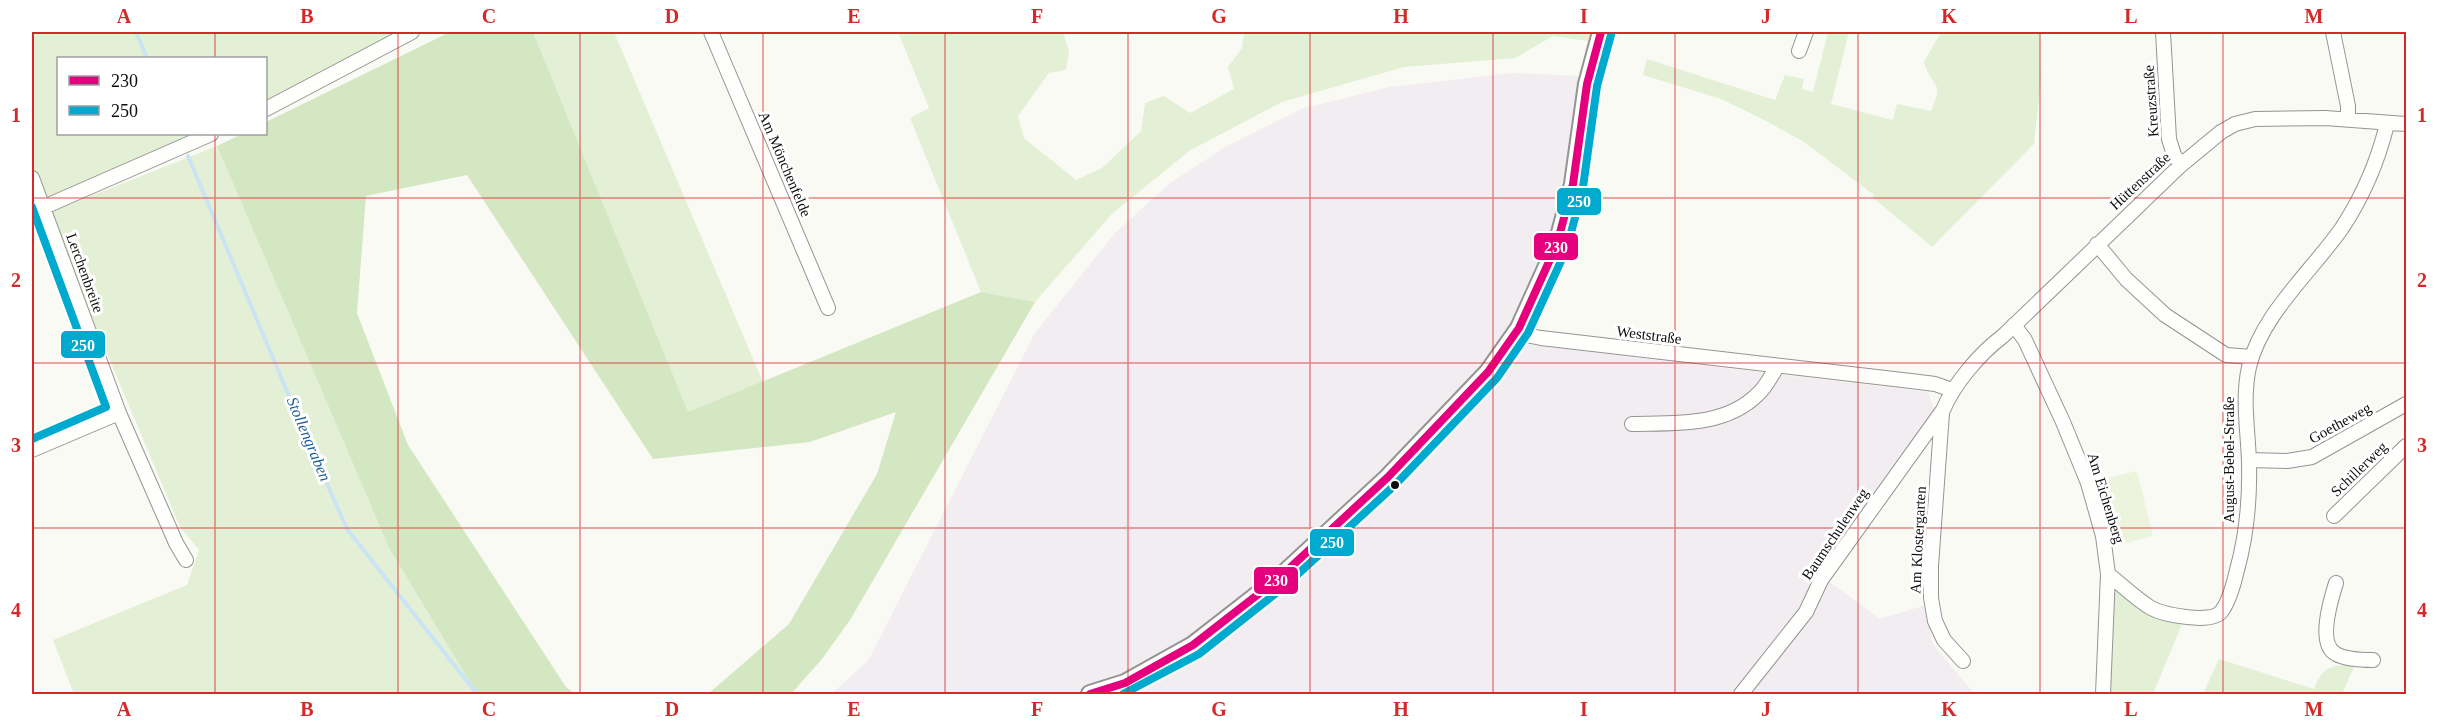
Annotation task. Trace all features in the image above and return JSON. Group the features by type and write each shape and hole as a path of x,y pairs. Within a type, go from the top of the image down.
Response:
{"street":[{"path":"267,108 412,32"},
{"name":"Am Mönchenfelde","path":"711,32 828,308"},
{"path":"1090,694 1125,683 1193,645 1279,578 1388,477 1488,372 1519,328 1539,288 1565,220 1574,184 1587,84 1601,32"},
{"path":"1799,51 1806,32"},
{"name":"Kreuzstraße","path":"2163,32 2169,139 2174,155 2181,165"},
{"path":"2333,32 2348,106 2348,119"},
{"name":"Hüttenstraße","path":"1952,390 1961,382 1983,351 2014,325 2181,165 2221,132 2235,124 2255,119 2348,119 2406,124"},
{"name":"August-Bebel-Straße","path":"2108,574 2151,608 2179,616 2200,618 2213,618 2221,612 2234,581 2245,542 2249,501 2249,460 2244,400 2252,357 2266,326 2342,228 2372,172 2387,124"},
{"path":"44,207 209,135"},
{"name":"Lerchenbreite","path":"32,178 119,413 176,543 186,560"},
{"path":"2097,244 2126,279 2165,315 2226,355 2252,357"},
{"name":"Am Eichenberg","path":"2014,325 2025,340 2049,390 2088,483 2103,536 2108,574 2103,694"},
{"name":"Weststraße","path":"1519,328 1531,336 1541,338 1935,384 1952,390"},
{"path":"1632,424 1708,420 1738,409 1758,394 1777,367"},
{"name":"Baumschulenweg","path":"1741,694 1806,612 1821,580 1942,411 1952,390"},
{"name":"Goetheweg","path":"2249,460 2288,461 2312,457 2362,431 2406,404"},
{"name":"Am Klostergarten","path":"1942,411 1931,567 1931,598 1935,621 1944,640 1963,661"},
{"path":"32,450 119,413"},
{"name":"Schillerweg","path":"2334,516 2406,446"},
{"path":"2336,583 2329,604 2327,624 2326,640 2330,649 2336,655 2373,660"}],"shaded area":[{"path":"1513,73 1582,76 1567,179 1557,224 1539,273 1513,321 1531,345 1928,392 1934,409 1819,574 1880,619 1926,605 1932,643 1973,692 1964,694 831,694 868,661 1035,333 1115,233 1170,183 1227,146 1304,108 1390,87"}],"green space":[{"path":"32,32 402,32 300,86 267,101 267,57 57,57 57,135 191,135 44,201 32,170"},
{"path":"450,32 533,32 688,412 981,292 1035,302 850,620 822,659 791,694 708,694 789,624 877,474 896,412 810,442 653,459 467,175 366,196 357,313 408,445 566,687 575,694 477,694 389,548 217,146 240,135 267,135 267,122"},
{"path":"533,32 614,32 763,382 688,413"},
{"path":"898,32 1063,32 1069,51 1066,70 1049,73 1018,116 1024,138 1076,180 1102,168 1141,131 1145,103 1164,96 1190,113 1234,89 1228,67 1242,48 1244,32 1590,32 1588,41 1553,36 1515,58 1404,67 1282,102 1189,151 1111,215 1035,302 981,292 910,118 929,108"},
{"path":"1828,32 1849,32 1831,104 1893,120 1897,104 1931,111 1937,88 1924,62 1941,32 2040,32 2041,80 2034,144 1932,247 1872,197 1874,195 1804,142 1721,99 1643,75 1647,59 1775,100 1785,75 1804,79 1802,89 1813,92"},
{"path":"217,146 389,548 477,694 74,694 53,640 187,585 199,550 180,527 48,213"},
{"path":"2137,471 2153,536 2119,545 2103,479"},
{"path":"2118,591 2147,614 2182,624 2153,694 2108,694 2112,594"},
{"path":"2219,659 2314,689 2317,681 2329,668 2355,665 2342,694 2203,694"}],"waterway":[{"name":"Stollengraben","path":"136,32 147,57"},
{"name":"Stollengraben","path":"188,156 347,529 477,694"},
{"name":"Stollengraben","path":"1119,694 1155,680 1223,639"}],"transit line":[{"name":"230","path":"1090,694 1125,683 1193,645 1279,578 1388,477 1488,372 1519,328 1557,244 1573,184 1587,84 1601,32"},
{"name":"250","path":"1123,694 1199,654 1285,586 1395,485 1497,378 1528,333 1567,248 1583,187 1597,86 1611,35"},
{"name":"250","path":"32,207 106,407 32,439"}]}
